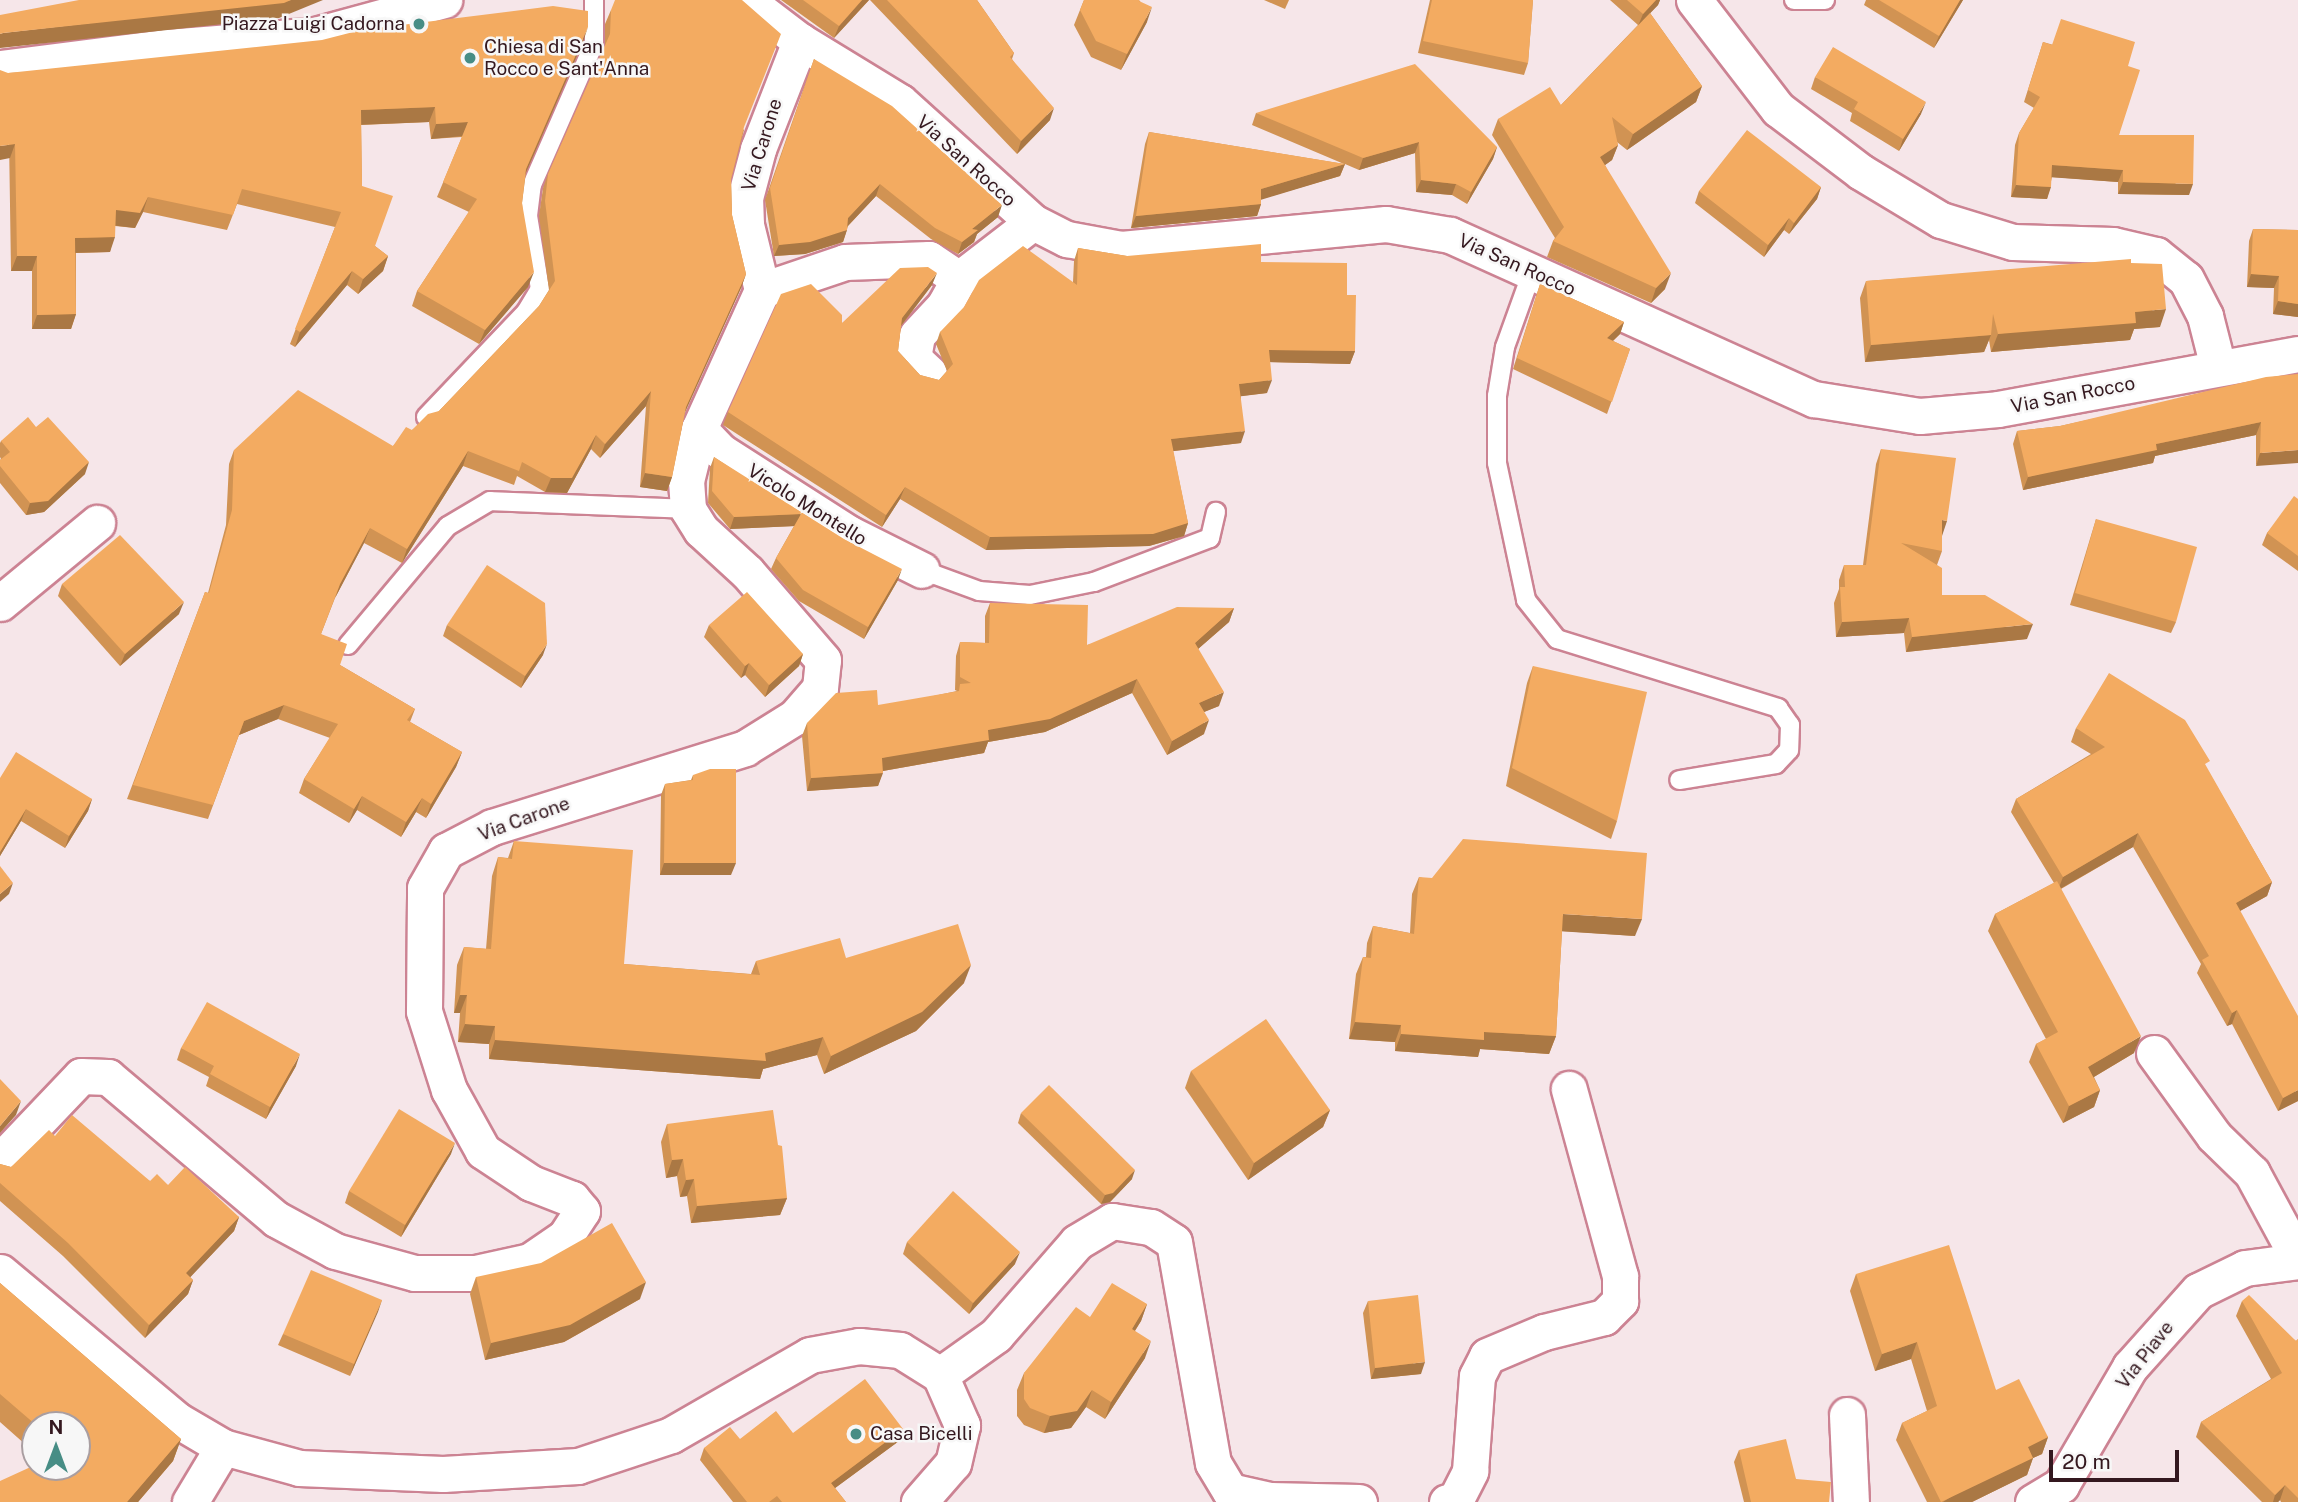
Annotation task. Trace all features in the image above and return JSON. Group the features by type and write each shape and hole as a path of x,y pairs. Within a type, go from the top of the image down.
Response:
{"street":[{"path":"0,68 167,47 315,35 444,0"},
{"name":"Via San Rocco","path":"746,0 800,41 900,102 1033,222 1067,239 1121,249 1386,224 1450,235 1814,399 1920,416 1998,409 2298,354"},
{"path":"1694,0 1778,109 1861,172 1941,220 2013,242 2113,245 2156,255 2186,279 2205,316 2218,367"},
{"name":"Via Carone","path":"762,290 746,225 745,198 762,136 800,41"},
{"path":"929,373 913,358 917,335 944,306 959,279 1033,222"},
{"path":"688,509 686,481 699,429 762,290 845,262 929,259 959,279"},
{"name":"Vicolo Montello","path":"699,429 720,451 850,534 922,570"},
{"name":"Via Carone","path":"0,1161 81,1076 108,1077 276,1219 335,1251 415,1273 475,1273 530,1261 565,1237 582,1211 572,1199 531,1183 483,1151 449,1090 424,1011 425,888 446,851 492,827 745,748 795,717 820,688 823,660 747,572 701,530 688,509"},
{"path":"0,603 97,523"},
{"name":"Via Piave","path":"2033,1502 2061,1485 2130,1367 2198,1291 2245,1268 2298,1259 2252,1173 2214,1136 2154,1053"},
{"path":"1447,1502 1455,1501 1470,1471 1477,1376 1487,1356 1544,1332 1604,1317 1620,1301 1620,1276 1569,1089"},
{"path":"940,1375 996,1335 1077,1242 1112,1222 1151,1227 1174,1242 1213,1463 1230,1491 1270,1500 1359,1502"},
{"path":"0,1272 177,1420 223,1447 299,1468 443,1474 578,1466 671,1435 810,1355 859,1346 900,1350 940,1375 962,1425 953,1463 919,1502"},
{"path":"1847,1415 1851,1502"},
{"path":"190,1502 223,1447"}],"lane":[{"path":"426,417 526,312 540,289 528,216 532,185 594,44 594,0"},
{"path":"1794,0 1825,0"},
{"path":"1532,272 1505,347 1497,396 1497,463 1526,600 1557,639 1778,708 1790,725 1789,750 1776,764 1679,780"},
{"path":"348,645 448,526 490,501 688,509"},
{"path":"922,570 979,591 1030,595 1094,582 1210,538 1216,512"}],"building":[{"path":"79,0 291,0 284,3 0,34 0,15"},
{"path":"615,0 742,0 781,34 744,127 731,179 732,215 746,274 686,407 672,477 645,473 651,391 605,444 596,435 572,478 551,478 522,462 519,471 468,451 407,549 370,528 340,584 321,634 347,644 340,665 415,709 407,720 462,752 431,804 422,798 406,822 362,796 354,809 304,779 338,724 284,705 244,721 213,805 133,785 205,592 209,593 232,510 234,450 298,390 393,446 406,427 412,430 428,414 439,411 539,306 555,281 545,201 548,174 610,34 611,10"},
{"path":"803,0 862,0 839,26"},
{"path":"887,0 977,0 1014,53 1010,57 1054,108 1021,141"},
{"path":"1084,0 1140,0 1152,7 1127,54 1096,41 1080,10"},
{"path":"1432,0 1533,0 1528,63 1423,41"},
{"path":"1627,0 1656,0 1643,14"},
{"path":"1879,0 1960,0 1939,36"},
{"path":"553,6 588,11 588,27 526,169 522,203 534,272 485,330 417,291 477,199 443,182 468,122 436,124 435,107 361,110 362,186 393,196 375,246 388,256 363,279 352,271 300,332 295,329 341,212 242,189 233,215 148,197 140,213 116,210 115,237 75,238 76,314 37,315 37,256 17,256 15,144 0,146 0,70 8,73 322,40 361,30"},
{"path":"1650,13 1702,86 1633,134 1612,117 1618,145 1600,157 1671,273 1656,288 1553,241 1564,227 1498,119 1550,87 1561,105"},
{"path":"2061,19 2135,42 2128,66 2140,70 2119,135 2194,135 2193,184 2123,182 2123,170 2052,165 2051,187 2016,185 2019,133 2040,97 2028,90 2043,42 2052,45"},
{"path":"1833,47 1926,102 1903,139 1854,109 1858,102 1815,77"},
{"path":"814,59 892,106 1002,205 972,229 978,230 962,242 935,228 880,184 848,218 847,230 810,242 779,245 770,188"},
{"path":"1415,64 1497,147 1471,192 1456,184 1421,180 1419,142 1363,158 1256,113"},
{"path":"1747,130 1821,187 1794,223 1789,218 1768,245 1699,191"},
{"path":"1149,132 1345,164 1261,189 1261,204 1136,216"},
{"path":"2253,229 2298,230 2298,304 2278,301 2279,276 2251,274"},
{"path":"1261,244 1261,262 1347,263 1347,295 1356,295 1355,351 1269,350 1272,380 1239,384 1245,431 1171,439 1188,523 1153,534 990,537 905,487 886,515 728,412 781,294 811,284 842,315 842,323 900,268 928,267 937,273 902,318 898,351 920,375 939,380 953,364 940,332 964,307 979,280 1023,246 1077,285 1078,248 1127,256"},
{"path":"2131,259 2131,263 2162,264 2166,309 2135,312 2136,323 1998,334 1993,314 1991,335 1871,345 1866,281"},
{"path":"1540,284 1624,322 1607,338 1630,349 1612,402 1517,358"},
{"path":"2298,374 2298,450 2260,453 2261,422 2156,444 2157,450 2028,477 2017,431 2060,426 2266,377"},
{"path":"28,417 36,427 48,417 89,462 48,501 30,503 0,466 0,460 10,452 1,441"},
{"path":"1881,449 1956,458 1947,521 1942,520 1942,551 1901,543 1942,568 1942,595 1985,595 2033,624 1912,637 1909,618 1842,622 1840,587 1845,587 1844,565 1866,565"},
{"path":"714,457 844,539 902,569 868,627 803,590 776,558 801,514 734,517 712,491"},
{"path":"2294,496 2298,499 2298,556 2267,533"},
{"path":"2096,519 2197,547 2176,622 2075,593"},
{"path":"120,535 184,602 125,654 62,584"},
{"path":"487,565 545,603 547,644 525,676 447,625"},
{"path":"747,592 803,654 769,685 749,663 745,666 709,625"},
{"path":"990,603 1088,605 1087,645 1177,607 1234,608 1195,643 1224,692 1199,703 1209,720 1172,741 1137,679 1050,719 988,730 989,740 882,758 883,773 811,778 807,723 836,693 877,690 878,705 959,691 960,684 971,683 960,677 960,642 989,643"},
{"path":"1533,666 1647,692 1617,821 1512,768"},
{"path":"2109,673 2185,720 2210,761 2205,764 2272,882 2236,903 2298,1016 2298,1090 2283,1098 2237,1010 2232,1013 2202,960 2209,956 2138,833 2063,877 2016,799 2105,747 2076,728"},
{"path":"16,752 92,799 69,836 26,809 0,852 0,778"},
{"path":"710,769 736,769 736,863 664,863 665,784 693,780 693,775"},
{"path":"1463,839 1647,853 1642,919 1563,914 1556,1036 1484,1032 1484,1040 1401,1034 1401,1025 1355,1022 1363,957 1371,958 1373,926 1414,934 1419,877 1432,878"},
{"path":"514,841 633,850 624,964 760,975 756,961 840,938 846,958 958,924 971,965 922,1012 831,1056 823,1037 765,1053 766,1061 495,1040 495,1026 465,1024 467,995 460,995 464,947 491,949 498,857 512,859"},
{"path":"0,866 13,883 0,894"},
{"path":"2057,881 2141,1036 2088,1067 2100,1090 2069,1106 2036,1044 2058,1032 1995,914"},
{"path":"207,1002 300,1054 270,1107 210,1074 214,1066 181,1048"},
{"path":"1266,1019 1330,1110 1254,1163 1191,1071"},
{"path":"0,1079 21,1101 0,1126"},
{"path":"1049,1085 1135,1170 1113,1193 1105,1195 1021,1113"},
{"path":"399,1109 455,1143 405,1225 349,1191"},
{"path":"773,1110 778,1145 782,1146 787,1198 697,1206 694,1179 686,1180 683,1159 672,1160 667,1124"},
{"path":"72,1115 150,1181 157,1174 168,1185 185,1167 239,1217 186,1273 193,1280 149,1325 68,1243 0,1183 0,1164 11,1167 49,1130 55,1136"},
{"path":"953,1191 1020,1252 973,1303 907,1242"},
{"path":"612,1223 646,1282 570,1325 491,1343 476,1277 541,1263"},
{"path":"1949,1245 1996,1390 2019,1379 2048,1437 2028,1447 2033,1458 1941,1502 1902,1423 1937,1406 1917,1342 1882,1354 1856,1274"},
{"path":"311,1270 382,1300 354,1364 283,1334"},
{"path":"0,1283 181,1439 127,1502 0,1502 0,1481 21,1471 21,1481 91,1481 91,1411 21,1412 0,1394"},
{"path":"1112,1283 1147,1304 1132,1329 1151,1341 1111,1402 1092,1390 1077,1411 1050,1416 1030,1408 1024,1399 1024,1373 1076,1307 1090,1317"},
{"path":"1418,1295 1425,1362 1375,1368 1368,1301"},
{"path":"2249,1295 2296,1341 2298,1339 2298,1498 2285,1485 2275,1495 2201,1422 2282,1373 2242,1301"},
{"path":"865,1379 903,1429 831,1483 846,1502 782,1502 777,1496 769,1502 747,1502 704,1448 730,1427 740,1439 776,1411 793,1433"},
{"path":"1786,1439 1796,1479 1831,1482 1829,1502 1751,1502 1739,1450"}],"place":[{"name":"Piazza Luigi Cadorna","path":"419,24"},
{"name":"Chiesa di San Rocco e Sant'Anna","path":"470,58"},
{"name":"Casa Bicelli","path":"856,1434"}]}
